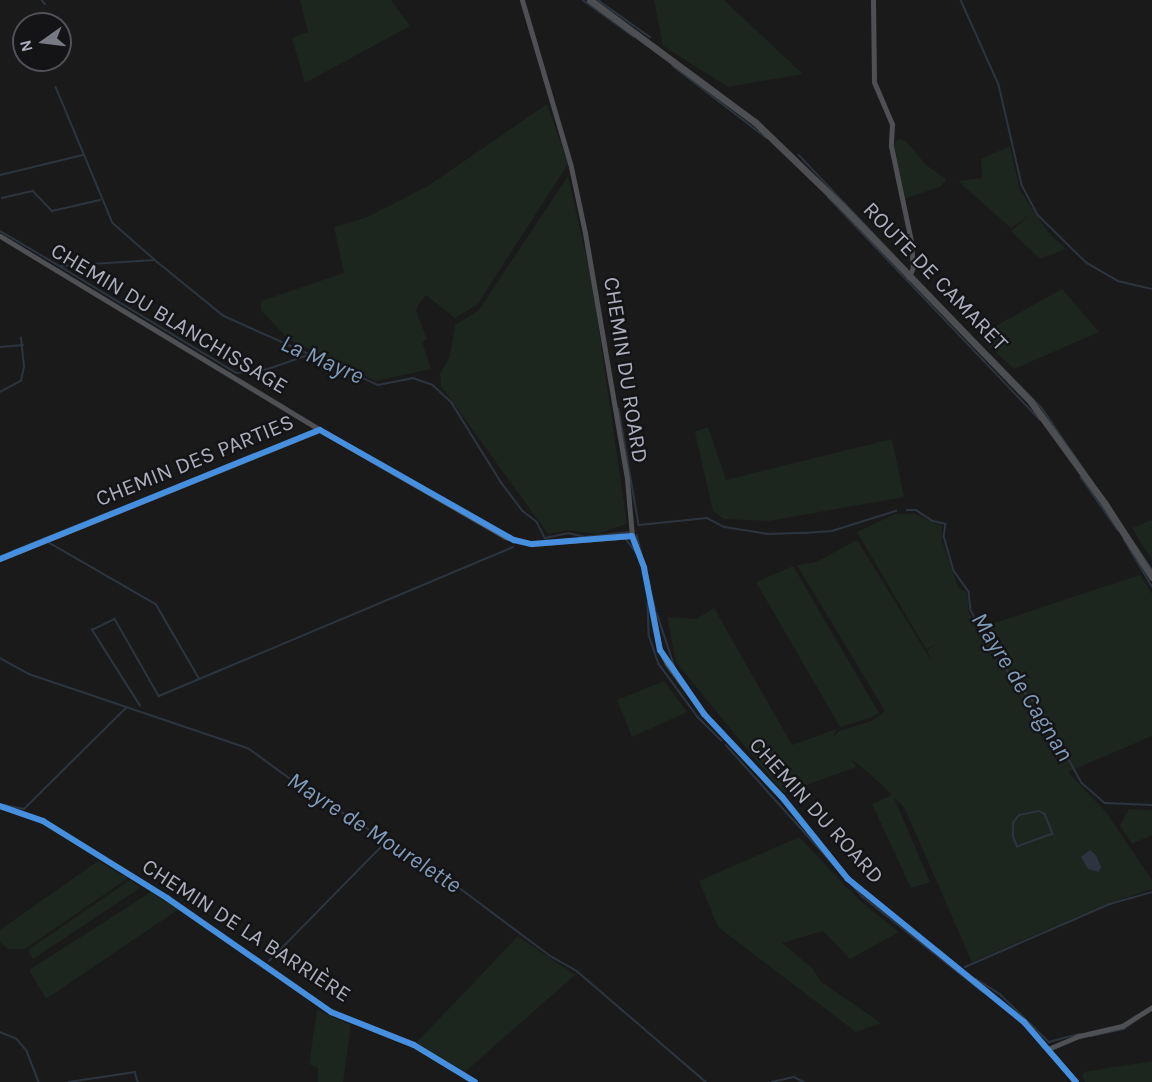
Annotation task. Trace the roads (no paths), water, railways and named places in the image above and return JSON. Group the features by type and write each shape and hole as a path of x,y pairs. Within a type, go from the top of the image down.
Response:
{"main road":[{"name":"ROUTE DE CAMARET","path":"590,0 772,136 1045,420 1152,577"}],"street":[{"name":"CHEMIN DU ROARD","path":"522,0 571,167 585,234 627,479 632,536 644,568 660,651 704,714 782,797 848,879 1002,1003 1048,1048 1076,1082"},
{"path":"873,0 873,82 892,124 891,146 911,241 913,267 909,277"},
{"name":"CHEMIN DU BLANCHISSAGE","path":"0,236 320,430"},
{"name":"CHEMIN DES PARTIES","path":"0,559 320,430 514,540 532,544 632,536"},
{"name":"CHEMIN DE LA BARRIÈRE","path":"0,806 43,821 158,892 331,1012 429,1052 475,1082"},
{"path":"1048,1048 1079,1036 1122,1026 1152,1007"}],"waterway":[{"path":"42,0 45,4"},
{"path":"583,0 633,36"},
{"path":"598,0 650,37"},
{"path":"961,0 999,85 1022,185 1038,215 1087,263 1118,281 1152,289"},
{"path":"673,66 767,138"},
{"path":"56,87 113,223 154,259"},
{"path":"0,175 83,155"},
{"path":"799,155 907,269"},
{"path":"2,198 33,191 52,211 100,200"},
{"path":"828,197 1040,420"},
{"name":"La Mayre","path":"0,231 60,266 155,260 224,316 378,385 413,378 433,385 452,403 501,482 523,511 537,522 545,538 568,533 585,537 629,532"},
{"path":"61,267 237,373 268,369 311,354"},
{"path":"0,392 21,381 24,367 21,338"},
{"path":"0,347 23,345"},
{"path":"990,355 1042,408 1152,569"},
{"name":"Mayre de Cagnan","path":"619,409 639,525 707,518 725,527 768,534 804,533 832,531 896,511"},
{"path":"1081,477 1118,530"},
{"path":"13,551 118,509"},
{"name":"Mayre de Cagnan","path":"907,510 916,510 933,521 946,524 944,536 954,571 969,592 971,610 978,624 991,640 1014,682 1040,707 1082,783 1105,803 1152,805"},
{"name":"La Mayre","path":"637,535 656,610"},
{"path":"626,539 636,552"},
{"path":"1124,539 1152,586"},
{"path":"48,542 156,604 199,678"},
{"path":"140,706 92,630 115,619 159,696 513,547"},
{"path":"648,603 649,635 659,664 698,717 721,740"},
{"name":"La Mayre","path":"657,613 676,670 697,701"},
{"name":"Mayre de Mourelette","path":"0,658 29,674 248,748 303,788 449,880 552,957 577,971 706,1082"},
{"path":"5,805 24,809 126,708"},
{"name":"La Mayre","path":"726,745 862,896 983,992"},
{"path":"1039,811 1045,814 1053,834 1017,847 1013,837 1013,823 1019,815 1039,811"},
{"path":"269,961 385,843"},
{"path":"965,967 1110,904 1152,892"},
{"name":"La Mayre","path":"976,979 1000,994 1049,1042 1078,1034"},
{"path":"1091,1036 1124,1029 1146,1013"},
{"path":"0,1032 17,1039 27,1051 39,1082"},
{"path":"69,1082 135,1072 138,1082"},
{"name":"Mayre de Mourelette","path":"772,1082 794,1077 804,1082"}]}
